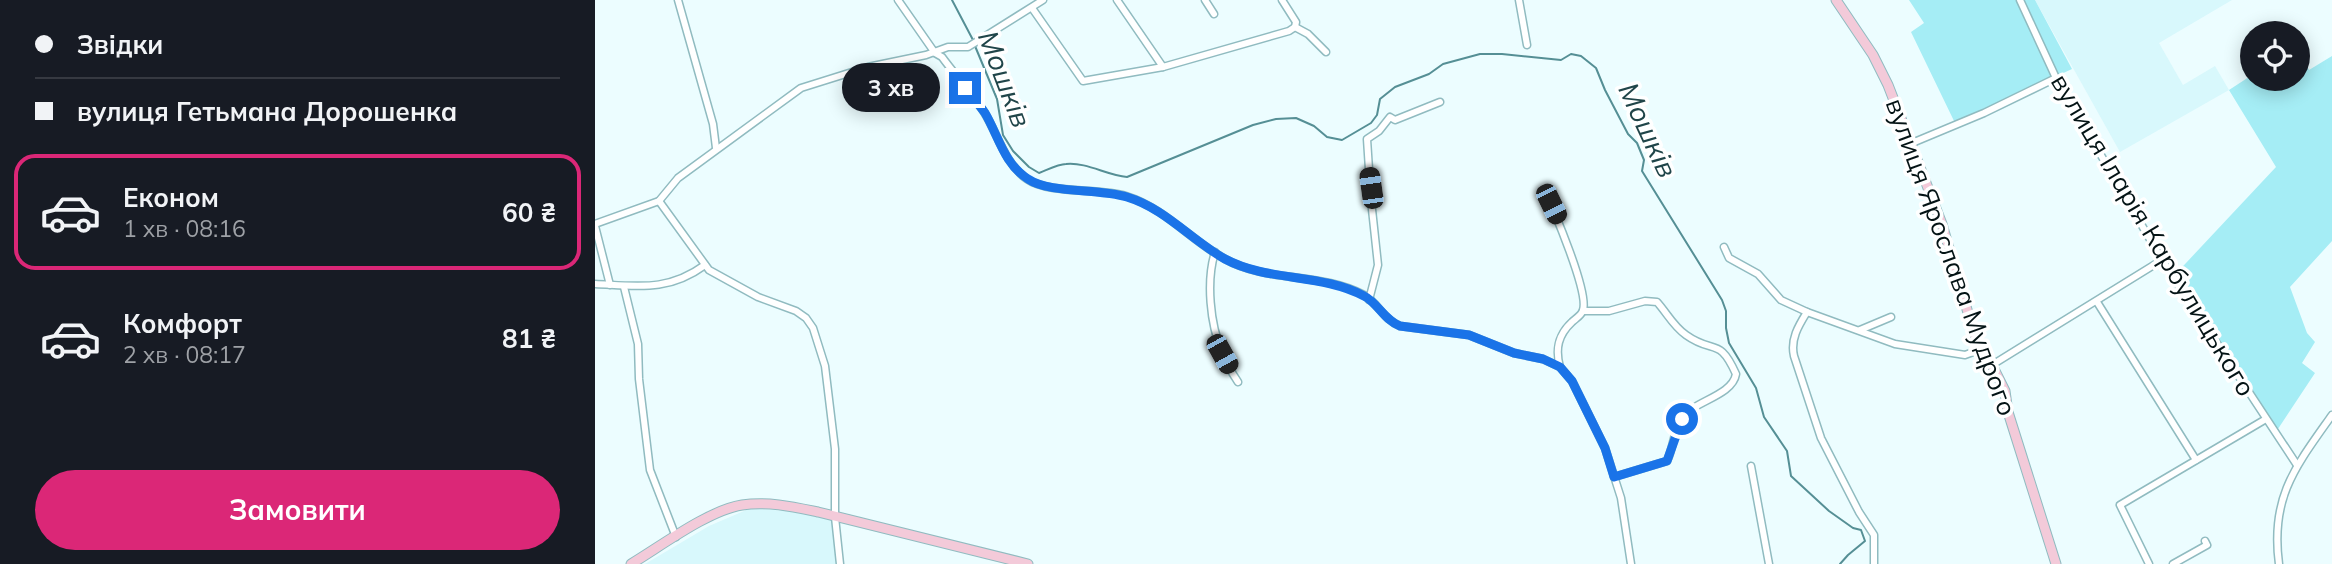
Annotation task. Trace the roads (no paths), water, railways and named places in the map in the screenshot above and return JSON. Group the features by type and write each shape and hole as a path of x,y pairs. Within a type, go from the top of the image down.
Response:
{"main road":[{"name":"вулиця Ярослава Мудрого","path":"1836,0 1873,55 1912,144 1942,224 1980,347 2005,391 2008,412 2056,564"},
{"path":"631,564 716,514 742,505 787,505 1028,564"}],"street":[{"path":"678,0 713,124 716,148"},
{"path":"898,0 935,53 942,57 984,113 1012,164 1027,179 1045,186 1102,191 1127,197 1159,210 1215,252 1247,269 1330,284 1364,296 1390,322 1400,326 1469,335 1560,367 1572,381 1605,448 1622,498 1631,564"},
{"path":"610,285 595,225 659,201 678,178 801,88 868,66 935,53 947,47 968,47 1043,0"},
{"path":"1117,0 1163,67"},
{"path":"1205,0 1214,14"},
{"path":"1282,0 1296,22 1295,27"},
{"path":"1519,0 1527,46"},
{"name":"вулиця Іларія Карбулицького","path":"2020,0 2056,78 2162,260 2297,465"},
{"path":"1032,8 1083,82 1163,67 1295,27"},
{"path":"1295,27 1308,34 1326,52"},
{"path":"1912,144 2056,78"},
{"path":"1369,300 1378,265 1367,139 1379,131 1390,117 1395,120 1440,102"},
{"path":"1544,190 1574,267 1583,311"},
{"path":"659,201 705,265 727,282 758,298 796,311 806,318 813,328 825,366 835,449 835,517 840,564"},
{"path":"1724,247 1730,258 1758,274 1781,300 1807,312 1895,344 1965,355 1980,347"},
{"path":"1215,252 1211,276 1216,337 1238,383"},
{"path":"1992,365 2162,260"},
{"path":"595,285 655,286 675,282 705,265"},
{"path":"624,287 638,344 639,379 650,470 676,537"},
{"path":"1560,367 1557,344 1562,333 1583,311 1609,311 1645,301 1657,302 1667,317 1686,335 1721,349 1736,374 1732,384 1686,413 1677,427 1667,461 1614,477"},
{"path":"2097,302 2196,460"},
{"path":"1807,312 1797,329 1792,348 1794,356 1821,438 1874,535 1874,564"},
{"path":"1860,330 1892,317"},
{"path":"2279,564 2276,540 2283,494 2297,465 2332,415"},
{"path":"2150,564 2120,505 2266,419"},
{"path":"1751,466 1769,564"},
{"path":"2173,564 2207,545 2205,541"}],"waterway":[{"name":"Мошків","path":"952,0 973,40"},
{"name":"Мошків","path":"975,46 997,99 1003,135 1013,151 1029,167 1039,173 1060,165 1074,164 1127,177 1253,125 1276,119 1296,118 1314,126 1327,137 1342,140 1371,123 1377,115 1380,99 1395,87 1429,74 1443,64 1480,54 1561,60 1571,54 1581,56 1596,68 1628,134 1637,143 1644,160 1642,171 1722,300 1726,311 1729,343 1756,388 1764,417 1787,451 1791,476 1829,511 1853,528 1861,530 1865,541 1840,564"}]}
